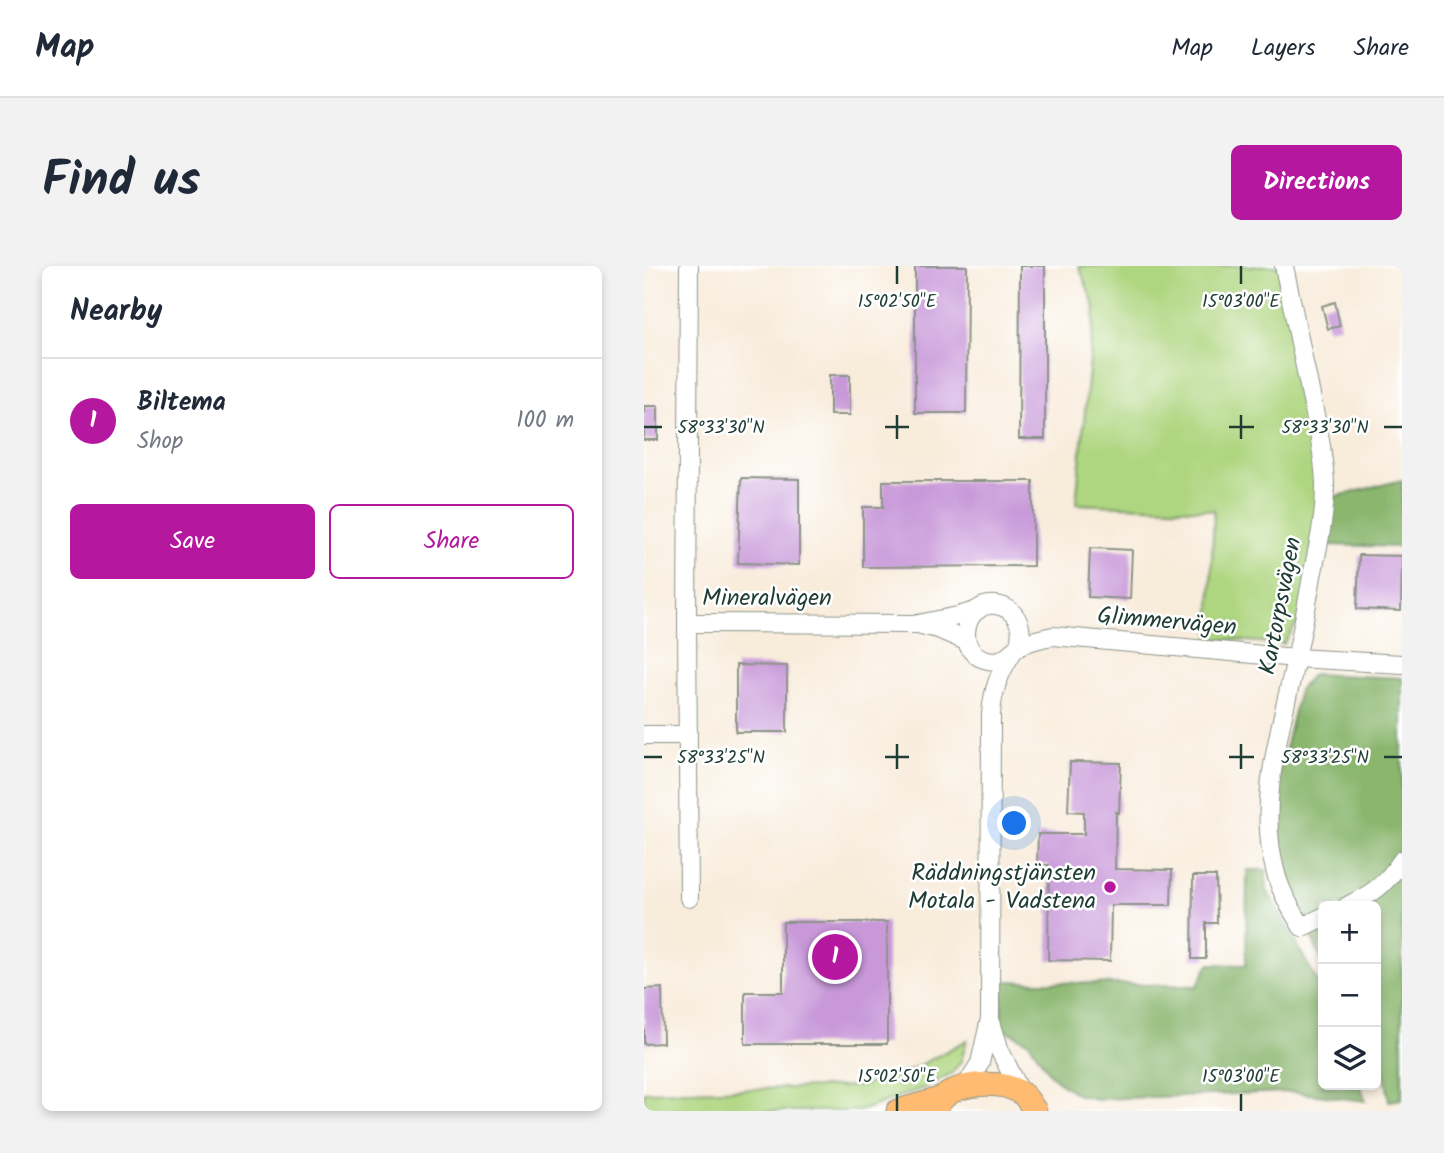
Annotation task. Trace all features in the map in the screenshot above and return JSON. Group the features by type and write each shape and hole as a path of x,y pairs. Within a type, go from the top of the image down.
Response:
{"main road":[{"path":"898,1111 939,1105 950,1093 965,1087 987,1084 1000,1086 1028,1102"}],"street":[{"path":"687,623 689,266"},
{"name":"Kartorpsvägen","path":"1284,266 1319,434 1325,490 1321,527 1272,771 1269,817 1271,853 1279,884 1291,910 1302,927 1318,919"},
{"name":"Glimmervägen","path":"978,610 989,605 1003,607 1015,616 1019,623 1053,636 1296,658 1402,664"},
{"path":"965,1087 980,1063 990,1019 992,693 979,657 966,641 966,627 978,610"},
{"name":"Mineralvägen","path":"689,898 687,623 918,624 978,610"},
{"path":"992,693 1021,635 1019,623"},
{"name":"Mineralvägen","path":"918,624 966,641"},
{"name":"Glimmervägen","path":"979,657 1000,660 1032,641 1053,636"},
{"path":"644,735 688,735"},
{"path":"1356,901 1374,892 1389,879 1402,860"},
{"path":"990,1019 1000,1051 1028,1102"}],"green space":[{"path":"1079,266 1281,266 1328,491 1309,604 1284,644 1209,638 1214,510 1076,504 1095,308"},
{"path":"1402,480 1402,547 1328,545 1333,497"},
{"path":"1312,674 1402,678 1402,1099 1389,1101 1385,1073 1381,1066 1381,901 1318,901 1318,952 1278,861 1278,779 1299,690"},
{"path":"1247,870 1266,870 1267,890 1318,983 1318,1090 1362,1090 1366,1101 1292,1092 1097,1099 1078,1095 1063,1085 1051,1075 1029,1042 1001,1028 1002,981 1197,986 1209,964 1246,965"},
{"path":"967,1040 961,1061 952,1073 926,1087 860,1111 644,1111 644,1092 862,1086 913,1069"}],"building":[{"path":"915,266 967,266 966,413 915,413"},
{"path":"1020,266 1045,266 1045,439 1019,439"},
{"path":"1335,302 1340,326 1328,329 1322,306"},
{"path":"830,375 850,375 850,415 830,415"},
{"path":"644,406 658,406 658,440 644,440"},
{"path":"741,478 799,479 799,565 738,563"},
{"path":"883,481 1033,481 1033,566 863,567 863,507 883,507"},
{"path":"1090,548 1132,550 1130,599 1088,597"},
{"path":"1359,555 1402,556 1401,611 1357,609"},
{"path":"736,665 787,666 787,732 736,732"},
{"name":"Räddningstjänsten Motala - Vadstena","path":"1070,762 1121,763 1119,813 1116,812 1115,869 1172,870 1171,905 1111,905 1110,961 1048,960 1049,865 1037,865 1038,834 1084,834 1084,812 1068,811"},
{"path":"1193,876 1216,876 1217,923 1206,923 1206,959 1192,959"},
{"path":"783,922 887,922 887,1044 745,1044 745,992 783,992"},
{"path":"662,988 663,1043 644,1044 644,989"}],"place":[{"name":"Räddningstjänsten Motala - Vadstena","path":"1110,887"},
{"name":"Biltema","path":"835,957"}]}
